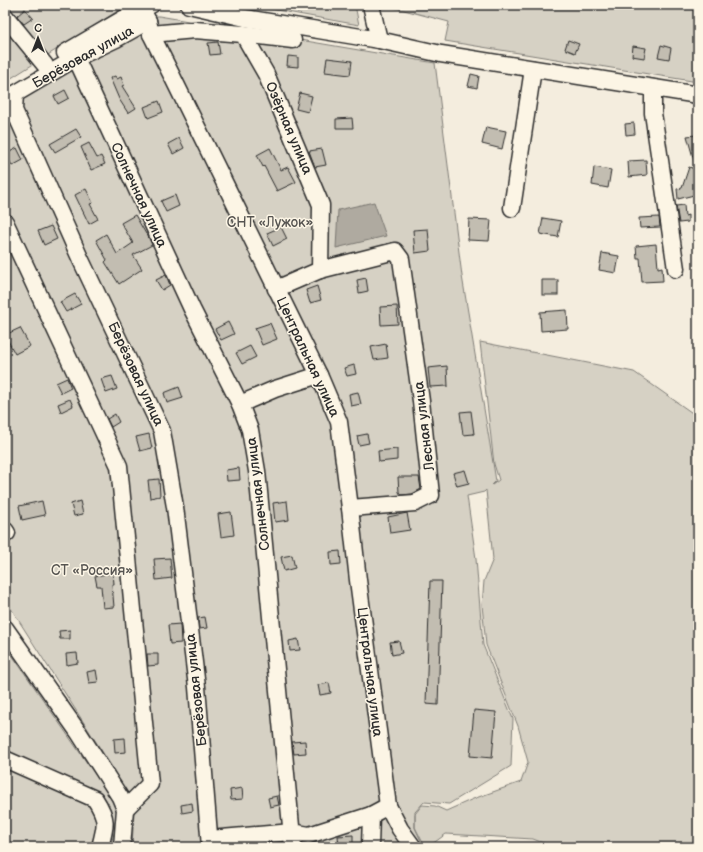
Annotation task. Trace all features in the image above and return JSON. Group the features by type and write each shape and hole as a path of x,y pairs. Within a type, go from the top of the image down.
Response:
{"street":[{"path":"190,5 235,10 441,54 698,95"},
{"path":"371,5 379,40"},
{"path":"5,91 45,65 147,15 195,30 293,40"},
{"name":"Берёзовая улица","path":"147,15 116,39 76,58 15,94 14,110 80,258 162,431 175,507 197,687 210,843"},
{"name":"Центральная улица","path":"147,15 276,289 319,375 339,422 388,806 400,829 413,847"},
{"path":"5,16 45,65"},
{"name":"Озёрная улица","path":"243,34 266,74 321,205 320,270"},
{"name":"Солнечная улица","path":"76,58 192,309 240,404 250,430 257,471 292,840"},
{"path":"512,208 533,69"},
{"path":"653,88 653,113 676,269"},
{"path":"5,222 119,466 150,784 126,809"},
{"name":"Лесная улица","path":"320,270 395,251 401,259 421,401 431,495 415,503 350,508"},
{"path":"276,289 320,270"},
{"path":"240,404 275,389 319,375"},
{"path":"5,628 79,733 117,792 126,809 122,847"},
{"path":"7,760 96,799 106,821 100,847"},
{"path":"210,843 292,840 371,815 388,806"},
{"path":"370,847 371,815"}],"green space":[{"path":"5,5 127,5 5,82"},
{"path":"248,5 355,5 359,25"},
{"path":"385,5 698,5 698,82 445,41 449,22"},
{"name":"СНТ «Лужок»","path":"145,16 159,16 435,63 462,276 496,481 492,485 499,480 494,464 480,342 634,372 698,417 698,847 554,847 533,839 446,834 428,847 425,847 415,827 424,847 212,847 172,469 13,103","holes":["486,490 493,559 484,581 482,605 486,645 518,726 528,762 521,782 473,799 446,811 435,806 422,805 415,814 424,802 449,804 511,766 513,719 483,645 476,559 467,496 484,492"]},
{"name":"СТ «Россия»","path":"5,111 101,306 162,436 202,745 206,847 132,847 134,812 112,767 5,599"},
{"path":"5,645 101,783 120,814 110,847 5,847"}],"shaded area":[{"path":"374,202 386,236 336,248 338,210"}],"building":[{"path":"25,9 33,18 24,24 17,16"},
{"path":"568,40 579,44 575,53 565,49"},
{"path":"218,42 220,54 210,55 208,43"},
{"path":"661,45 671,48 669,59 658,57"},
{"path":"633,46 646,48 644,58 632,56"},
{"path":"288,56 298,57 298,67 287,66"},
{"path":"327,58 352,61 350,75 325,72"},
{"path":"471,74 479,76 477,88 468,86"},
{"path":"115,76 117,79 121,77 124,85 122,86 136,108 128,113 119,99 110,78"},
{"path":"65,90 69,98 58,104 54,96"},
{"path":"300,93 312,96 308,112 296,109"},
{"path":"159,101 163,112 148,118 144,107"},
{"path":"352,118 353,128 336,128 336,119"},
{"path":"634,123 635,134 626,135 625,124"},
{"path":"486,127 506,131 502,149 482,144"},
{"path":"76,129 81,137 55,152 50,144"},
{"path":"696,135 698,143 698,167 696,168 687,136"},
{"path":"179,138 184,148 173,154 168,144"},
{"path":"89,143 97,158 101,156 105,164 91,170 81,147"},
{"path":"17,148 23,160 12,166 6,154"},
{"path":"270,148 281,170 288,167 296,182 277,191 257,155"},
{"path":"322,149 326,165 315,167 309,151"},
{"path":"646,160 647,175 629,177 628,161"},
{"path":"594,167 611,170 608,188 592,185"},
{"path":"689,167 698,170 698,194 678,199 677,189 682,188"},
{"path":"86,189 93,203 90,204 98,219 89,224 75,195"},
{"path":"175,195 179,206 166,212 161,201"},
{"path":"684,205 685,216 688,215 688,222 679,223 676,206"},
{"path":"135,215 152,245 133,255 142,269 119,284 105,262 107,260 96,240 106,234 117,254 133,243 121,223"},
{"path":"659,217 660,227 640,228 639,218"},
{"path":"543,218 561,221 558,237 540,234"},
{"path":"469,219 491,220 489,241 468,240"},
{"path":"51,226 57,239 44,245 38,231"},
{"path":"281,227 287,239 273,246 267,233"},
{"path":"428,229 430,251 415,253 413,230"},
{"path":"656,244 658,268 662,267 663,281 642,282 640,258 637,258 636,246"},
{"path":"602,253 619,256 616,273 599,270"},
{"path":"166,275 170,285 162,290 156,280"},
{"path":"366,278 368,291 359,293 357,280"},
{"path":"542,280 558,280 558,295 542,295"},
{"path":"317,286 321,300 310,303 306,290"},
{"path":"75,294 81,304 66,312 60,302"},
{"path":"397,306 398,324 381,325 380,307"},
{"path":"567,310 568,329 541,331 540,312"},
{"path":"228,322 234,334 221,340 215,329"},
{"path":"270,323 277,339 262,345 255,328"},
{"path":"20,328 30,346 15,354 5,335"},
{"path":"386,344 388,358 374,360 371,347"},
{"path":"250,346 256,357 242,364 236,353"},
{"path":"354,365 356,374 347,376 344,368"},
{"path":"447,366 448,386 430,387 428,368"},
{"path":"112,376 117,389 106,393 101,379"},
{"path":"67,378 71,388 61,393 56,383"},
{"path":"179,387 183,398 167,403 164,393"},
{"path":"358,392 361,404 351,406 349,394"},
{"path":"70,399 73,406 61,412 58,404"},
{"path":"471,411 474,434 463,435 460,412"},
{"path":"115,414 119,422 111,427 107,419"},
{"path":"149,434 152,448 140,451 136,437"},
{"path":"367,434 369,443 359,445 357,436"},
{"path":"397,449 397,460 379,462 378,451"},
{"path":"239,468 240,480 227,481 226,470"},
{"path":"465,470 469,483 457,486 453,473"},
{"path":"398,477 419,477 421,489 412,494 401,495 399,492"},
{"path":"159,479 160,496 150,498 148,480"},
{"path":"42,501 45,515 22,520 19,506"},
{"path":"80,501 83,514 74,516 71,504"},
{"path":"287,501 289,520 275,522 273,503"},
{"path":"231,512 234,535 221,537 218,514"},
{"path":"407,513 410,530 390,533 388,517"},
{"path":"340,551 341,564 331,565 330,552"},
{"path":"292,555 295,568 284,571 281,557"},
{"path":"170,558 172,578 156,580 154,559"},
{"path":"113,573 114,584 112,584 114,607 103,608 101,586 97,586 95,576"},
{"path":"430,581 442,581 438,705 426,704"},
{"path":"205,617 207,628 199,629 198,618"},
{"path":"180,624 181,643 170,644 168,625"},
{"path":"70,630 70,639 60,639 59,631"},
{"path":"298,639 300,650 290,651 289,641"},
{"path":"399,641 402,653 392,655 390,642"},
{"path":"77,653 78,663 67,665 66,654"},
{"path":"147,654 158,654 158,665 148,666"},
{"path":"96,670 98,682 89,683 87,672"},
{"path":"329,683 331,693 320,695 318,685"},
{"path":"474,710 496,712 492,758 470,756"},
{"path":"125,738 126,752 115,753 114,739"},
{"path":"305,741 306,753 294,754 292,742"},
{"path":"242,788 243,799 231,800 230,790"},
{"path":"277,796 279,805 270,807 268,798"},
{"path":"192,803 193,811 182,813 181,805"},
{"path":"353,835 353,847 339,847 338,836"}]}
